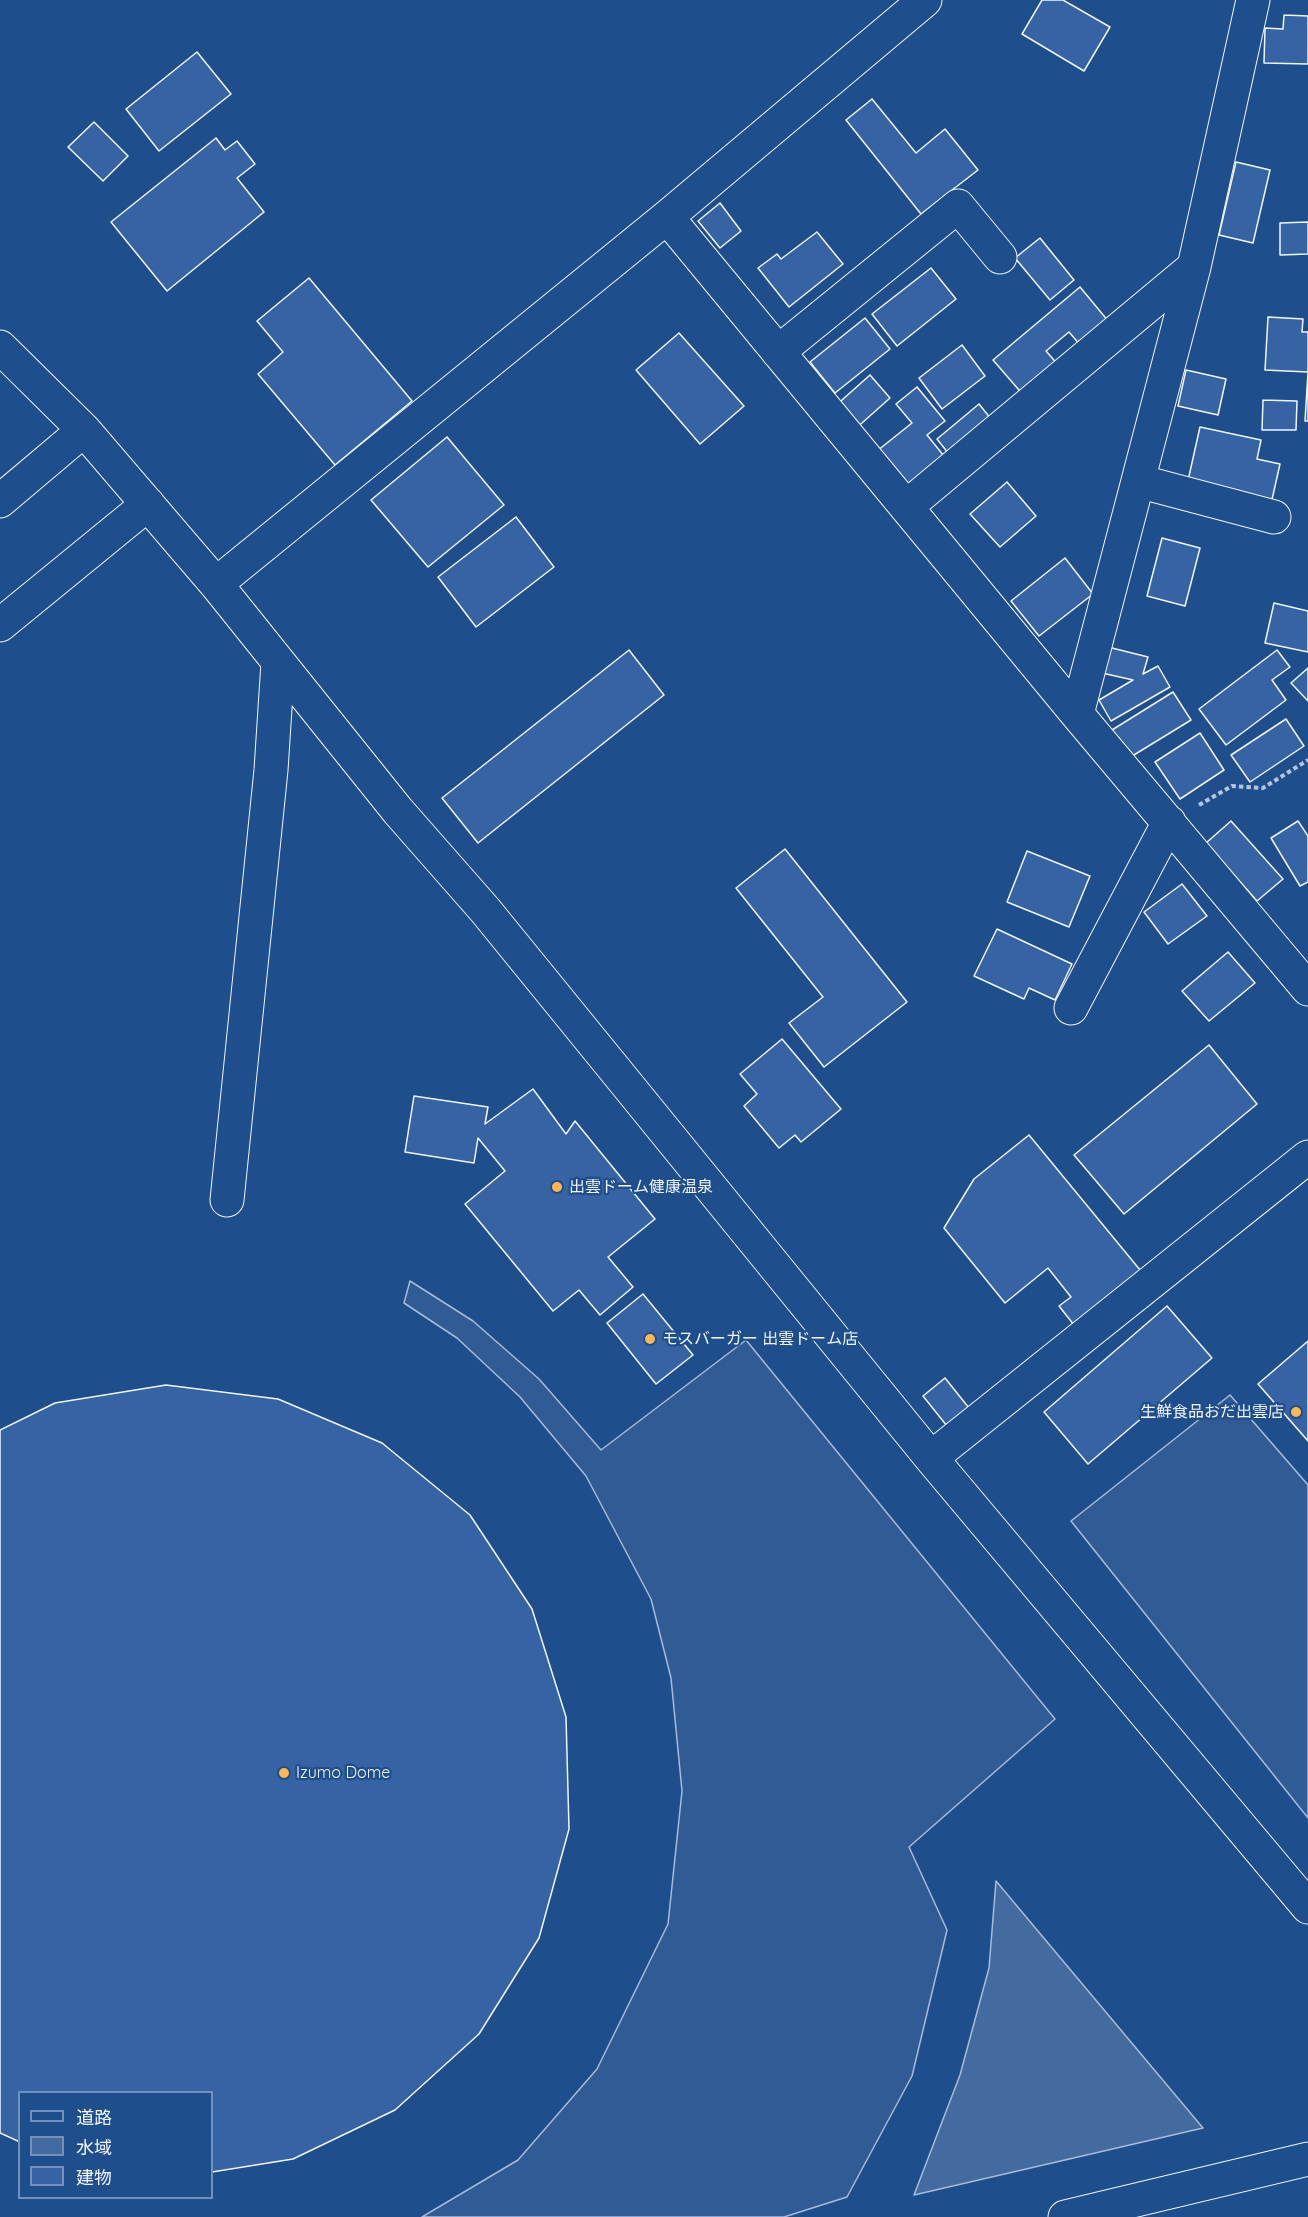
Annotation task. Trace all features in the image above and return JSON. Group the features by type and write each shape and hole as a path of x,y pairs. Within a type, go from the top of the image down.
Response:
{"street":[{"path":"216,584 667,217 925,0"},
{"path":"1077,714 1194,267 1253,0"},
{"path":"778,352 958,206 1000,257"},
{"path":"667,217 1077,714 1308,989"},
{"path":"906,507 1194,267"},
{"path":"0,347 84,430 216,584 398,811 485,910 932,1458 1308,1907"},
{"path":"0,501 84,430"},
{"path":"1138,481 1274,517"},
{"path":"0,625 148,504"},
{"path":"227,1200 271,770 278,662"},
{"path":"1071,1008 1169,822"},
{"path":"932,1458 1308,1157"},
{"path":"1065,2217 1308,2158"}],"path":[{"path":"1169,822 1232,786 1263,788 1308,760"}],"shaded area":[{"path":"410,1281 473,1321 539,1379 601,1450 746,1340 1055,1719 909,1847 947,1930 912,2076 847,2197 784,2217 422,2217 518,2160 597,2069 668,1924 682,1791 671,1678 651,1599 586,1476 520,1397 457,1338 404,1303"},
{"path":"1230,1395 1308,1485 1308,1818 1071,1521"}],"water":[{"path":"996,1881 1203,2128 914,2195 960,2075 989,1968"}],"building":[{"path":"1042,0 1063,0 1110,27 1084,71 1022,34"},
{"path":"1284,15 1308,16 1308,64 1264,63 1265,28 1283,29"},
{"path":"197,52 231,94 159,151 126,109"},
{"path":"872,99 916,153 945,129 978,170 921,214 846,120"},
{"path":"94,122 128,156 103,181 68,147"},
{"path":"216,138 225,150 237,141 255,164 237,178 264,212 167,291 111,222"},
{"path":"1236,162 1270,170 1253,243 1219,235"},
{"path":"720,203 741,231 720,248 698,221"},
{"path":"1308,222 1308,254 1280,255 1280,223"},
{"path":"817,232 843,264 789,307 758,268 777,254 781,259"},
{"path":"1040,238 1074,280 1050,300 1015,258"},
{"path":"931,268 956,299 897,346 872,314"},
{"path":"309,278 412,401 335,465 258,374 283,352 257,321"},
{"path":"1080,287 1109,322 1081,346 1069,332 1046,351 1060,367 1025,397 993,360"},
{"path":"1268,317 1303,319 1302,332 1308,332 1308,372 1265,370"},
{"path":"865,318 890,349 835,393 810,362"},
{"path":"679,333 744,406 700,444 636,370"},
{"path":"962,345 985,376 942,409 919,378"},
{"path":"1186,370 1226,379 1218,415 1178,406"},
{"path":"1308,372 1308,421 1305,421"},
{"path":"870,375 890,398 853,431 833,408"},
{"path":"917,387 945,421 927,435 948,461 905,496 872,455 912,423 896,404"},
{"path":"1263,400 1297,401 1296,430 1262,430"},
{"path":"979,404 995,424 953,459 937,439"},
{"path":"1200,427 1261,440 1257,459 1280,464 1271,504 1187,485"},
{"path":"447,437 504,505 428,567 371,500"},
{"path":"1007,482 1036,516 1000,547 970,514"},
{"path":"516,517 554,567 476,627 438,577"},
{"path":"1162,538 1200,548 1185,606 1147,596"},
{"path":"1065,558 1093,594 1039,636 1011,601"},
{"path":"1274,603 1308,611 1308,652 1265,643"},
{"path":"1108,647 1148,657 1143,674 1158,666 1170,687 1111,721 1099,700 1133,680 1102,673"},
{"path":"629,650 664,695 478,843 442,798"},
{"path":"1277,650 1290,667 1272,680 1286,700 1226,745 1199,709"},
{"path":"1308,668 1308,701 1291,683"},
{"path":"1173,692 1191,720 1129,758 1112,730"},
{"path":"1286,719 1304,746 1250,782 1231,755"},
{"path":"1200,733 1224,770 1180,799 1155,762"},
{"path":"1231,821 1283,879 1257,901 1206,843"},
{"path":"1298,821 1308,836 1308,882 1300,886 1271,838"},
{"path":"785,849 907,1002 824,1067 789,1023 823,997 736,888"},
{"path":"1027,851 1090,876 1069,927 1007,902"},
{"path":"1182,884 1207,916 1168,944 1144,912"},
{"path":"997,929 1072,964 1055,1000 1029,988 1024,999 974,976"},
{"path":"1228,952 1255,983 1209,1021 1182,991"},
{"path":"782,1039 841,1109 801,1142 795,1135 779,1148 744,1106 757,1094 740,1074"},
{"path":"1209,1045 1257,1104 1124,1214 1074,1155"},
{"name":"出雲ドーム健康温泉","path":"533,1089 566,1134 575,1121 655,1219 608,1257 633,1287 600,1315 579,1290 553,1311 465,1204 505,1171 478,1138 474,1163 405,1152 414,1096 488,1107 485,1124"},
{"path":"1029,1135 1145,1276 1078,1330 1059,1306 1071,1297 1048,1268 1005,1303 944,1228 974,1179"},
{"name":"モスバーガー 出雲ドーム店","path":"643,1294 693,1355 656,1384 607,1323"},
{"path":"1167,1306 1212,1358 1088,1464 1044,1412"},
{"name":"生鮮食品おだ出雲店","path":"1308,1341 1308,1441 1258,1384"},
{"path":"945,1378 969,1408 947,1426 923,1396"},
{"name":"Izumo Dome","path":"166,1385 278,1399 382,1443 470,1515 532,1609 566,1717 569,1829 539,1938 479,2034 395,2110 293,2159 213,2172 213,2091 18,2091 18,2141 0,2133 0,1430 55,1403"}],"place":[{"name":"出雲ドーム健康温泉","path":"557,1187"},
{"name":"モスバーガー 出雲ドーム店","path":"650,1339"},
{"name":"生鮮食品おだ出雲店","path":"1296,1412"},
{"name":"Izumo Dome","path":"284,1773"}]}
